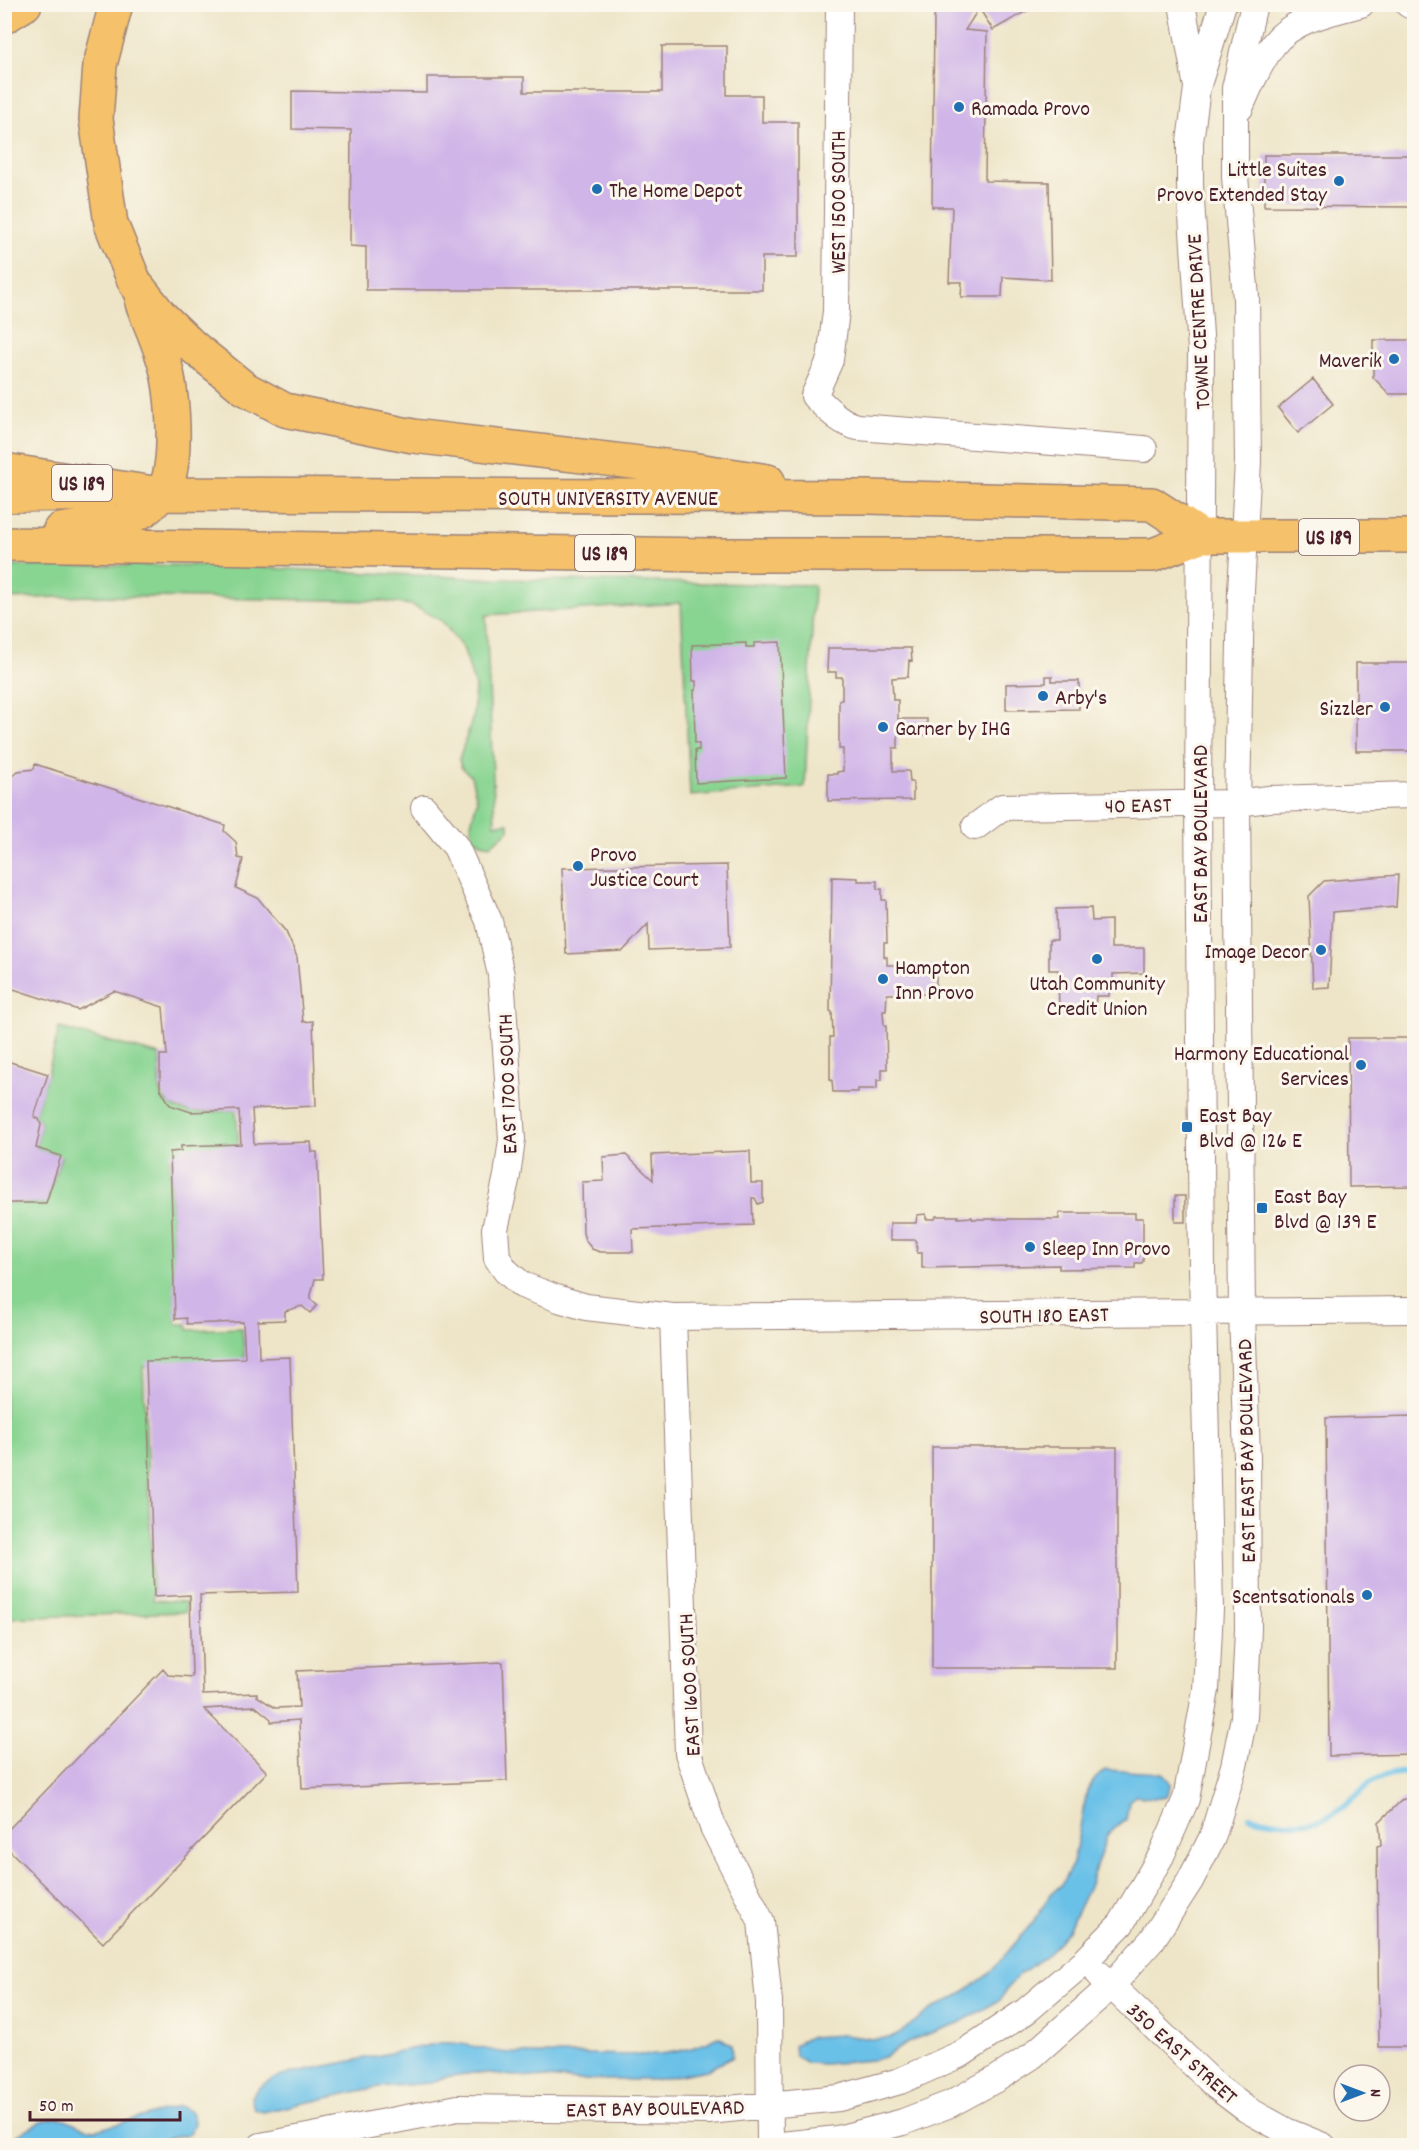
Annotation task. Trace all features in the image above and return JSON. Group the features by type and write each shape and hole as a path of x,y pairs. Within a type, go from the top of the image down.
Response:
{"highway":[{"path":"4,17 25,4"},
{"path":"4,539 117,520 144,510 160,494 169,479 172,461 172,406 168,375 111,224 96,119 100,65 116,4"},
{"path":"135,283 161,316 192,346 244,388 285,410 413,436 691,469 867,497"},
{"name":"US 189","path":"4,470 160,494"},
{"name":"SOUTH UNIVERSITY AVENUE","path":"160,494 867,497 1152,504 1201,536"},
{"name":"US 189","path":"4,544 710,555 1152,555 1201,536 1414,536"}],"main road":[{"name":"SOUTH UNIVERSITY AVENUE","path":"4,496 160,494"}],"street":[{"name":"WEST 1500 SOUTH","path":"839,4 836,311 830,360 814,396 840,420 858,427 1144,449"},
{"path":"1182,4 1197,88"},
{"name":"TOWNE CENTRE DRIVE","path":"1201,536 1201,350 1190,186 1190,142 1197,88 1223,4"},
{"name":"TOWNE CENTRE DRIVE","path":"1243,537 1248,466 1246,306 1235,177 1234,88 1254,4"},
{"path":"1234,119 1251,83 1274,44 1297,25 1361,4"},
{"path":"1408,4 1414,7"},
{"name":"EAST BAY BOULEVARD","path":"1201,536 1198,803 1204,1312"},
{"name":"EAST BAY BOULEVARD","path":"1242,1313 1237,803 1243,537"},
{"name":"40 EAST","path":"975,827 1002,807 1237,803 1269,799 1414,795"},
{"name":"EAST 1700 SOUTH","path":"424,808 456,847 489,921 501,975 512,1139 507,1176 495,1229 497,1258 506,1271 522,1285 560,1299 586,1307 673,1317"},
{"name":"SOUTH 180 EAST","path":"673,1317 1414,1310"},
{"name":"EAST EAST BAY BOULEVARD","path":"1085,1961 1121,1924 1161,1856 1186,1799 1198,1734 1206,1690 1210,1609 1204,1312"},
{"name":"EAST EAST BAY BOULEVARD","path":"1111,1986 1152,1940 1190,1881 1210,1842 1234,1766 1244,1717 1248,1617 1247,1457 1242,1313"},
{"name":"EAST 1600 SOUTH","path":"673,1317 688,1753 712,1827 761,1921 769,2002 771,2145"},
{"name":"EAST BAY BOULEVARD","path":"261,2145 458,2108 709,2111 839,2098 900,2081 963,2053 1026,2011 1085,1961"},
{"name":"350 EAST STREET","path":"1085,1961 1217,2087 1246,2109 1286,2131 1323,2145"},
{"path":"771,2145 859,2135 903,2122 950,2104 998,2078 1032,2056 1111,1986"}],"green space":[{"path":"207,565 495,579 814,585 805,787 690,796 681,603 486,615 495,824 509,823 509,830 491,845 473,838 471,823 477,800 471,776 461,767 459,759 473,717 475,687 464,650 442,621 412,605 380,601 92,596 5,599 4,566"},
{"path":"59,1028 160,1055 160,1089 172,1106 192,1112 236,1110 239,1150 170,1158 176,1324 187,1324 188,1330 242,1328 245,1364 143,1367 153,1600 186,1602 186,1612 5,1618 4,1203 46,1203 61,1157 36,1148 41,1125 39,1119 34,1117"}],"water":[{"path":"1105,1770 1162,1773 1171,1784 1166,1796 1154,1798 1135,1796 1129,1801 1126,1820 1114,1827 1107,1835 1089,1887 1068,1930 1049,1953 1019,1975 1000,2000 959,2023 917,2038 884,2057 824,2064 807,2063 795,2056 794,2045 809,2037 844,2035 872,2039 889,2038 990,1973 1033,1922 1050,1895 1061,1885 1073,1863 1087,1791"},
{"path":"719,2037 732,2045 733,2057 707,2070 654,2080 573,2080 473,2073 444,2077 431,2083 378,2087 263,2112 254,2109 251,2097 264,2084 292,2073 440,2043 522,2054 642,2055 688,2049"},
{"path":"179,2106 191,2112 195,2124 188,2134 138,2145 5,2145 33,2126 50,2119 65,2119 84,2128 97,2130"}],"building":[{"name":"Ramada Provo","path":"939,4 1039,4 993,30 979,8 965,30 987,32 985,181 1049,182 1051,280 1003,277 1002,297 961,297 962,282 949,282 952,207 932,207 934,17"},
{"name":"The Home Depot","path":"662,46 727,46 727,95 762,95 762,122 798,122 798,257 762,257 762,290 366,290 366,247 350,246 351,130 292,129 292,91 427,93 427,77 524,77 524,92 662,92"},
{"name":"Little Suites Provo Extended Stay","path":"1264,155 1414,155 1414,207 1264,206"},
{"name":"Maverik","path":"1373,340 1414,340 1414,394 1389,394 1373,377"},
{"name":"Maverik","path":"1313,379 1333,404 1298,433 1278,408"},
{"path":"780,642 786,778 696,783 695,750 699,750 699,743 695,743 694,690 696,690 696,681 693,681 692,645 746,643 746,647 754,647 754,643"},
{"name":"Garner by IHG","path":"828,648 911,648 912,661 909,660 908,677 892,678 893,700 898,700 898,719 927,719 927,735 898,735 898,748 893,748 893,771 909,771 910,782 913,782 913,800 828,801 828,774 843,771 843,749 839,749 839,700 842,700 842,677 836,677 836,672 827,672"},
{"name":"Sizzler","path":"1356,663 1414,663 1414,751 1356,751"},
{"name":"Arby's","path":"1046,676 1052,676 1052,681 1079,681 1079,709 1006,710 1006,684 1046,683"},
{"path":"35,764 225,825 224,831 236,842 238,858 243,859 236,888 258,898 286,932 297,957 303,1022 313,1021 316,1106 252,1109 254,1144 311,1142 312,1152 317,1152 323,1279 315,1279 310,1299 317,1305 310,1313 302,1306 285,1311 285,1320 258,1321 259,1358 290,1357 298,1592 200,1595 203,1695 257,1693 257,1696 275,1708 299,1707 297,1671 503,1662 507,1781 302,1789 299,1720 271,1722 271,1719 255,1706 204,1709 267,1772 103,1943 4,1845 4,1834 163,1669 168,1675 192,1677 190,1595 154,1597 146,1361 245,1358 243,1322 187,1324 186,1318 175,1319 170,1152 181,1151 181,1146 241,1144 239,1110 191,1112 170,1105 160,1088 160,1055 167,1055 163,1007 114,991 78,1010 4,986 4,783 18,771 34,769"},
{"path":"727,865 730,947 649,950 648,924 623,951 566,954 562,868"},
{"name":"Image Decor","path":"1398,875 1396,907 1333,912 1329,987 1313,988 1309,896 1324,881"},
{"name":"Hampton Inn Provo","path":"832,877 877,881 877,889 882,889 882,900 886,900 887,943 884,943 884,957 887,957 887,965 936,965 936,994 887,994 886,1011 883,1011 884,1026 886,1026 887,1069 882,1069 882,1080 877,1080 877,1089 833,1092 832,1080 830,1080 830,1037 833,1037 832,1012 830,1011"},
{"name":"Utah Community Credit Union","path":"1091,908 1092,921 1111,920 1111,948 1144,948 1144,973 1113,974 1113,986 1110,985 1109,996 1096,996 1095,1012 1059,1012 1058,970 1049,970 1049,940 1057,940 1056,909"},
{"path":"1348,1038 1414,1038 1414,1186 1349,1187"},
{"path":"4,1060 48,1074 34,1117 39,1119 41,1125 36,1148 61,1156 46,1203 4,1203"},
{"path":"750,1151 751,1183 763,1183 763,1202 758,1204 755,1198 752,1198 753,1225 632,1229 633,1252 600,1252 592,1249 585,1240 582,1182 604,1181 603,1157 626,1155 653,1180 652,1155"},
{"path":"1175,1196 1185,1196 1185,1222 1175,1222"},
{"name":"Sleep Inn Provo","path":"1059,1213 1135,1213 1135,1218 1143,1218 1142,1263 1135,1263 1135,1268 1059,1269 1059,1265 922,1268 922,1253 917,1253 916,1240 890,1240 890,1223 916,1223 917,1215 926,1214 926,1219 935,1219 936,1216 958,1216 958,1218 972,1217 972,1219 1059,1219"},
{"path":"1414,1416 1414,1754 1329,1756 1326,1418"},
{"path":"932,1447 1117,1447 1117,1668 932,1668"},
{"path":"1403,1799 1414,1799 1414,2047 1379,2047 1377,1846 1381,1845 1379,1822"}],"waterway":[{"path":"1249,1817 1295,1823 1322,1819 1342,1808 1375,1780 1414,1772"}],"place":[{"name":"Ramada Provo","path":"959,107"},
{"name":"Little Suites Provo Extended Stay","path":"1339,181"},
{"name":"The Home Depot","path":"597,189"},
{"name":"Maverik","path":"1394,359"},
{"name":"Arby's","path":"1043,696"},
{"name":"Sizzler","path":"1385,707"},
{"name":"Garner by IHG","path":"883,727"},
{"name":"Provo Justice Court","path":"578,866"},
{"name":"Image Decor","path":"1321,950"},
{"name":"Utah Community Credit Union","path":"1097,959"},
{"name":"Hampton Inn Provo","path":"883,979"},
{"name":"Harmony Educational Services","path":"1361,1065"},
{"name":"East Bay Blvd @ 126 E","path":"1187,1127"},
{"name":"East Bay Blvd @ 139 E","path":"1262,1208"},
{"name":"Sleep Inn Provo","path":"1030,1247"},
{"name":"Scentsationals","path":"1367,1595"}]}
